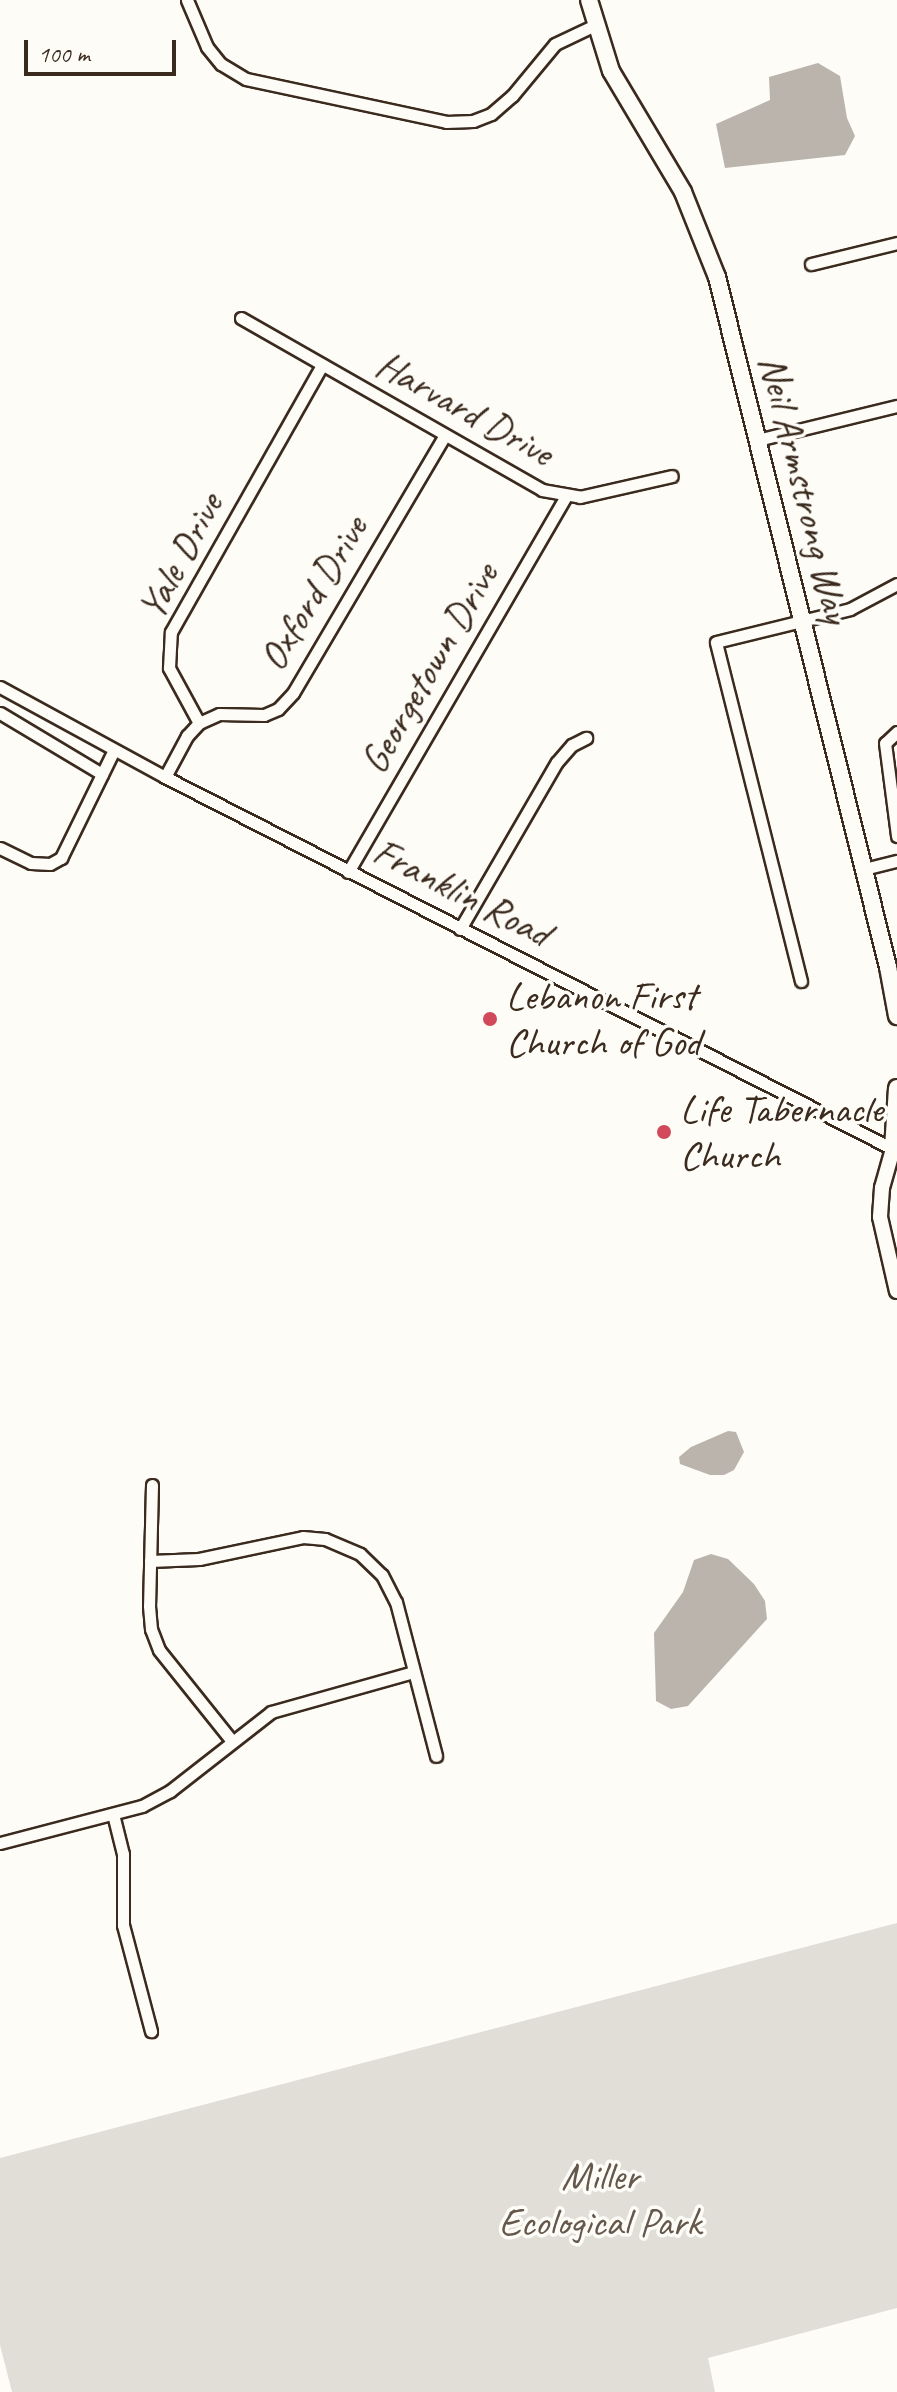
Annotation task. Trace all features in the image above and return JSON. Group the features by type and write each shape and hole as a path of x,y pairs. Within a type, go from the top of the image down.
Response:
{"main road":[{"name":"Neil Armstrong Way","path":"589,0 595,25 622,95 683,192 717,277 864,869 897,1016"},
{"path":"895,1150 897,1088"}],"street":[{"path":"187,0 207,47 221,64 246,79 446,122 473,121 491,114 512,96 555,44 595,25"},
{"path":"811,264 897,243"},
{"name":"Harvard Drive","path":"241,318 523,482 566,496 603,493 672,476"},
{"name":"Yale Drive","path":"199,723 169,668 171,632 322,365"},
{"path":"757,440 897,406"},
{"name":"Oxford Drive","path":"199,723 219,714 264,715 283,704 444,437"},
{"name":"Georgetown Drive","path":"348,872 566,496"},
{"path":"801,981 716,642 850,609 897,584"},
{"name":"Franklin Road","path":"0,687 348,872 895,1150"},
{"path":"0,713 102,774"},
{"path":"165,777 187,736 199,723"},
{"path":"897,732 885,743 897,836"},
{"path":"460,929 557,762 572,745 586,738"},
{"path":"0,848 31,863 50,864 61,858 114,750"},
{"path":"864,869 897,861"},
{"path":"895,1150 882,1188 880,1217 897,1291"},
{"path":"152,1485 149,1606 156,1644 231,1740"},
{"path":"150,1561 199,1559 303,1537 340,1543 372,1563 390,1588 436,1756"},
{"path":"0,1843 157,1800 231,1740 277,1708 413,1672"},
{"path":"113,1814 123,1854 123,1925 151,2031"}],"green space":[{"name":"Miller Ecological Park","path":"897,1923 897,2308 708,2358 715,2392 12,2392 0,2345 0,2158"}],"shaded area":[{"path":"818,63 840,76 847,118 855,136 845,155 725,168 716,124 770,100 769,77"},
{"path":"728,1431 736,1432 744,1452 734,1470 724,1475 710,1475 680,1464 679,1457 691,1447"},
{"path":"711,1554 728,1559 754,1584 765,1601 767,1619 688,1706 671,1709 656,1701 654,1633 683,1592 694,1560"}],"place":[{"name":"Lebanon First Church of God","path":"490,1019"},
{"name":"Life Tabernacle Church","path":"664,1132"}]}
